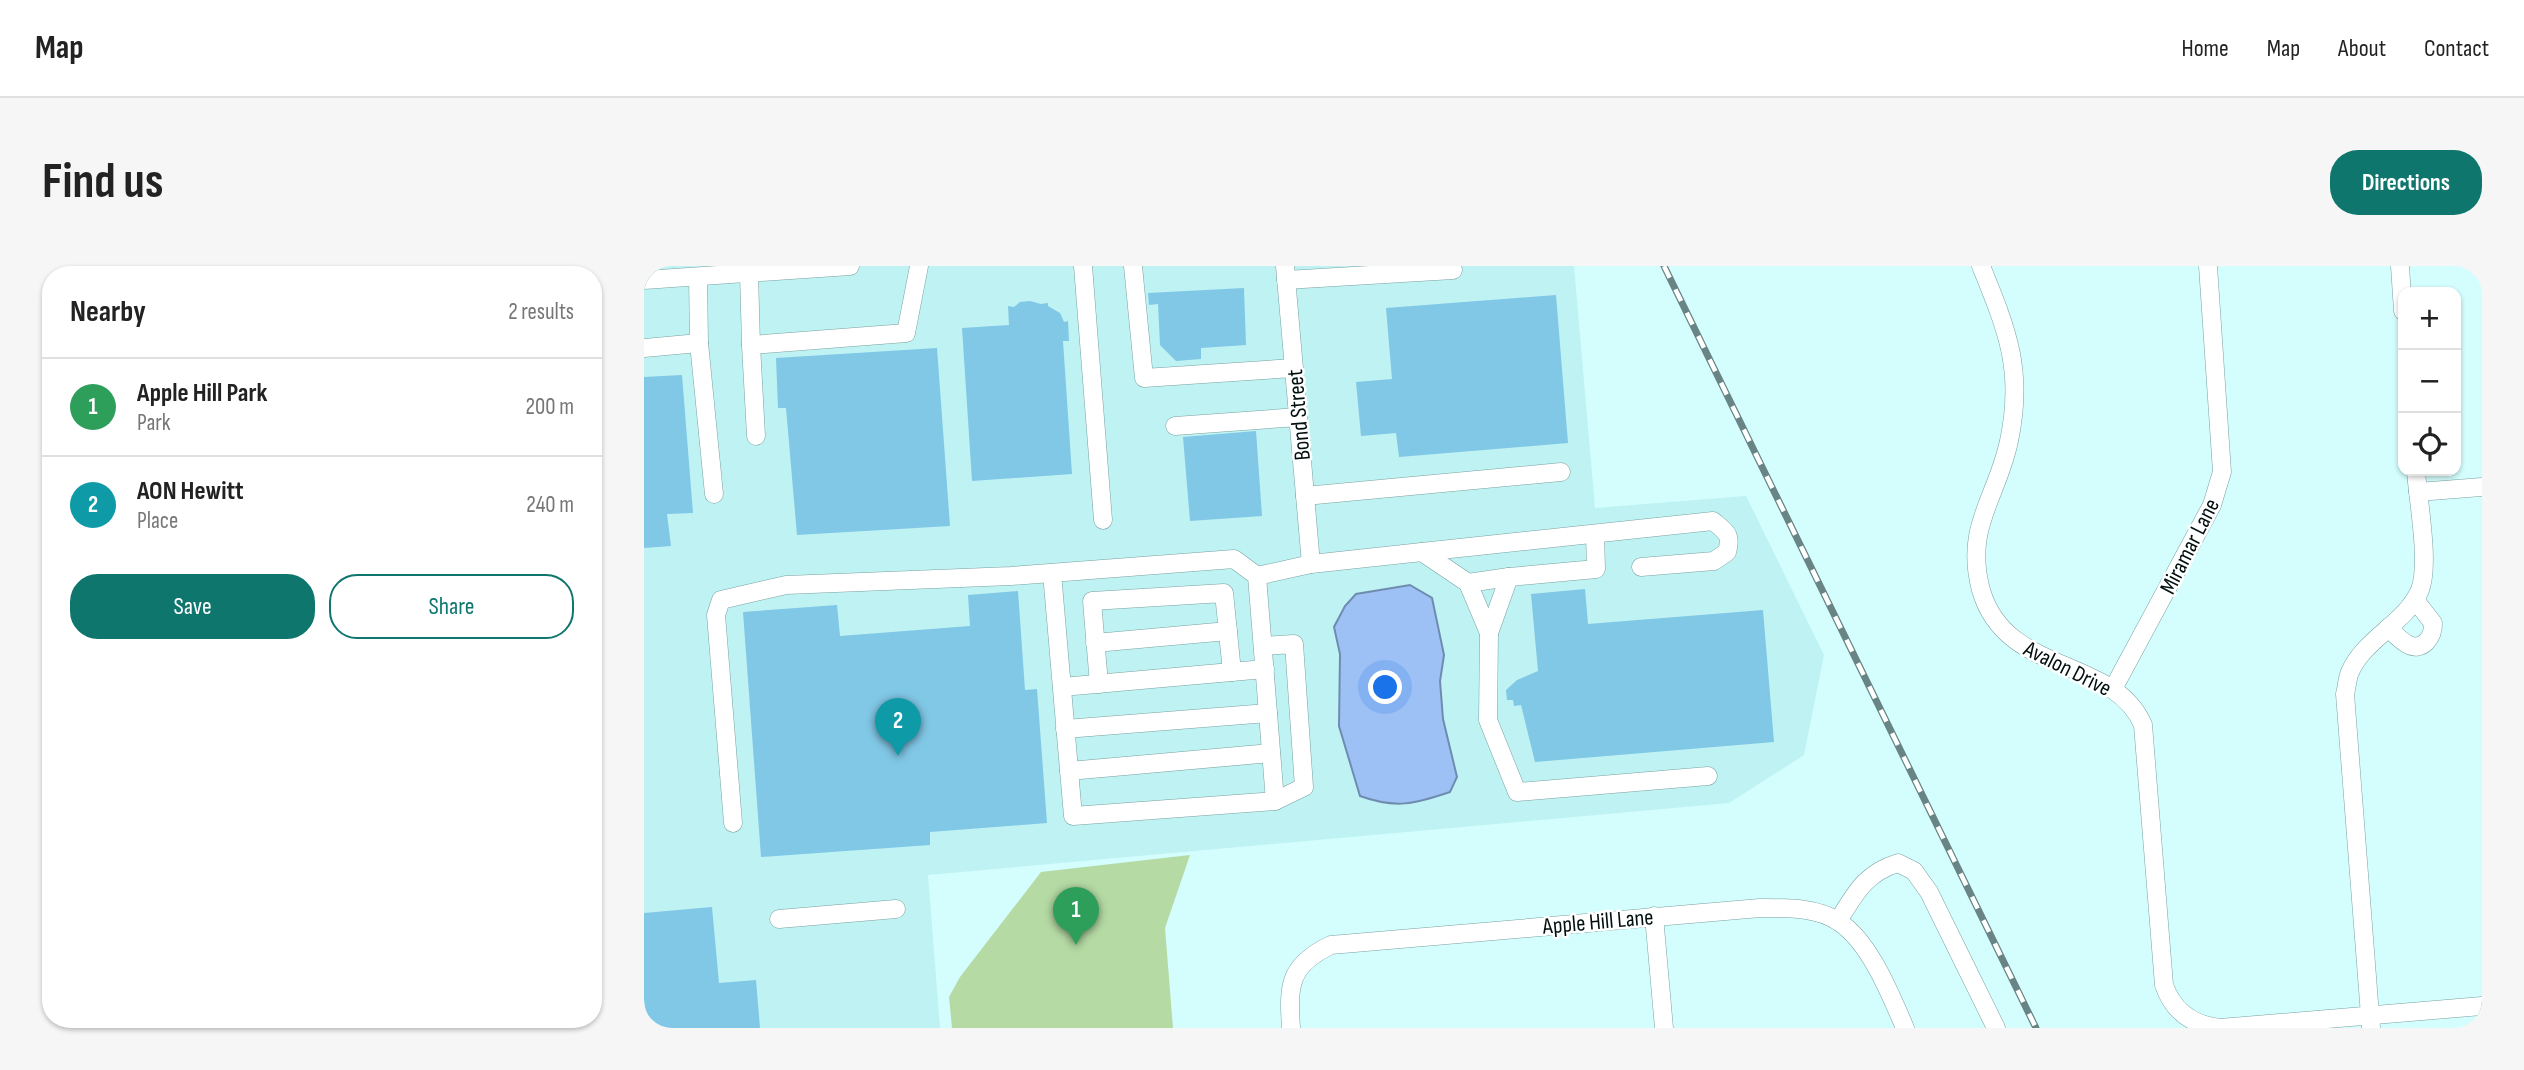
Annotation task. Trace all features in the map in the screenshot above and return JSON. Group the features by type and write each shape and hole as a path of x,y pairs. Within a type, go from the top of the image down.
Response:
{"street":[{"path":"644,280 850,266"},
{"path":"751,345 906,333 919,266"},
{"path":"1083,266 1103,520"},
{"path":"1133,266 1144,377 1294,368"},
{"name":"Avalon Drive","path":"1981,266 2011,345 2015,381 2015,410 2009,443 1978,532 1975,549 1982,592 1997,621 2011,637 2029,650 2113,689 2132,705 2143,725 2164,985 2168,997 2182,1014 2194,1022 2220,1028 2370,1022 2482,1006"},
{"name":"Miramar Lane","path":"2113,689 2212,505 2222,472 2208,266"},
{"path":"2400,266 2401,287"},
{"path":"1286,273 1453,270"},
{"path":"749,273 756,436"},
{"name":"Bond Street","path":"1286,273 1311,564"},
{"path":"698,277 699,343 714,494"},
{"path":"644,348 699,343"},
{"path":"1175,426 1298,417"},
{"path":"1305,496 1561,472"},
{"path":"2370,1022 2345,694 2350,673 2360,656 2415,600 2421,587 2424,568 2416,476"},
{"path":"2418,492 2482,487"},
{"path":"1257,576 1311,564 1713,521 1726,531 1730,541 1727,552 1714,561 1641,567"},
{"path":"1468,583 1596,569 1595,534"},
{"path":"1422,552 1468,583 1489,633"},
{"path":"733,824 716,615 721,600 786,585 1052,573 1234,559 1257,576 1275,801"},
{"path":"1052,573 1073,816 1275,801 1304,787 1294,643 1263,646"},
{"path":"1509,577 1489,633 1488,720 1517,792 1708,775"},
{"path":"1099,684 1091,601 1224,593 1232,671"},
{"path":"2388,628 2412,646 2422,645 2431,638 2433,623 2415,600"},
{"path":"1095,643 1228,631"},
{"path":"1062,687 1265,668"},
{"path":"1065,729 1268,713"},
{"path":"1069,771 1271,753"},
{"path":"1905,1028 1872,960 1851,932 1838,921 1860,886 1881,869 1898,863 1914,871 1929,892 1996,1028"},
{"name":"Apple Hill Lane","path":"1291,1028 1289,990 1294,976 1303,961 1331,944 1760,908 1794,908 1838,921"},
{"path":"779,919 896,909"},
{"path":"1654,916 1664,1028"}],"shaded area":[{"path":"644,266 1574,266 1595,508 1746,496 1824,655 1804,755 1729,803 928,875 940,1028 644,1028"}],"green space":[{"path":"1190,855 1165,928 1173,1028 952,1028 949,997 960,977 1041,872"}],"water":[{"path":"1410,585 1432,598 1444,655 1440,681 1443,719 1457,777 1450,792 1415,802 1384,803 1360,796 1339,726 1340,654 1334,627 1345,606 1356,594"}],"building":[{"path":"1244,288 1246,345 1201,348 1201,359 1176,361 1160,345 1158,304 1149,305 1148,293"},
{"path":"1556,295 1568,443 1399,457 1396,433 1361,436 1356,382 1392,379 1386,308"},
{"path":"1020,302 1048,303 1048,306 1060,313 1064,322 1068,321 1069,341 1063,341 1072,474 972,481 962,328 1009,325 1008,306 1014,307"},
{"path":"937,348 950,526 797,535 786,408 778,408 776,358"},
{"path":"682,375 693,513 667,514 671,546 644,548 644,377"},
{"path":"1256,431 1262,516 1190,521 1183,437"},
{"path":"1585,589 1588,624 1763,610 1774,742 1535,762 1521,705 1514,706 1513,700 1507,700 1506,690 1517,680 1538,671 1531,594"},
{"path":"1018,591 1025,690 1037,689 1047,823 930,832 930,845 761,857 743,612 837,605 840,636 970,626 968,595"},
{"path":"712,907 719,983 756,980 760,1028 647,1028 644,999 644,913"}],"railway":[{"path":"1664,266 2036,1028"}],"place":[{"name":"AON Hewitt","path":"898,756"},
{"name":"Apple Hill Park","path":"1076,945"}]}
